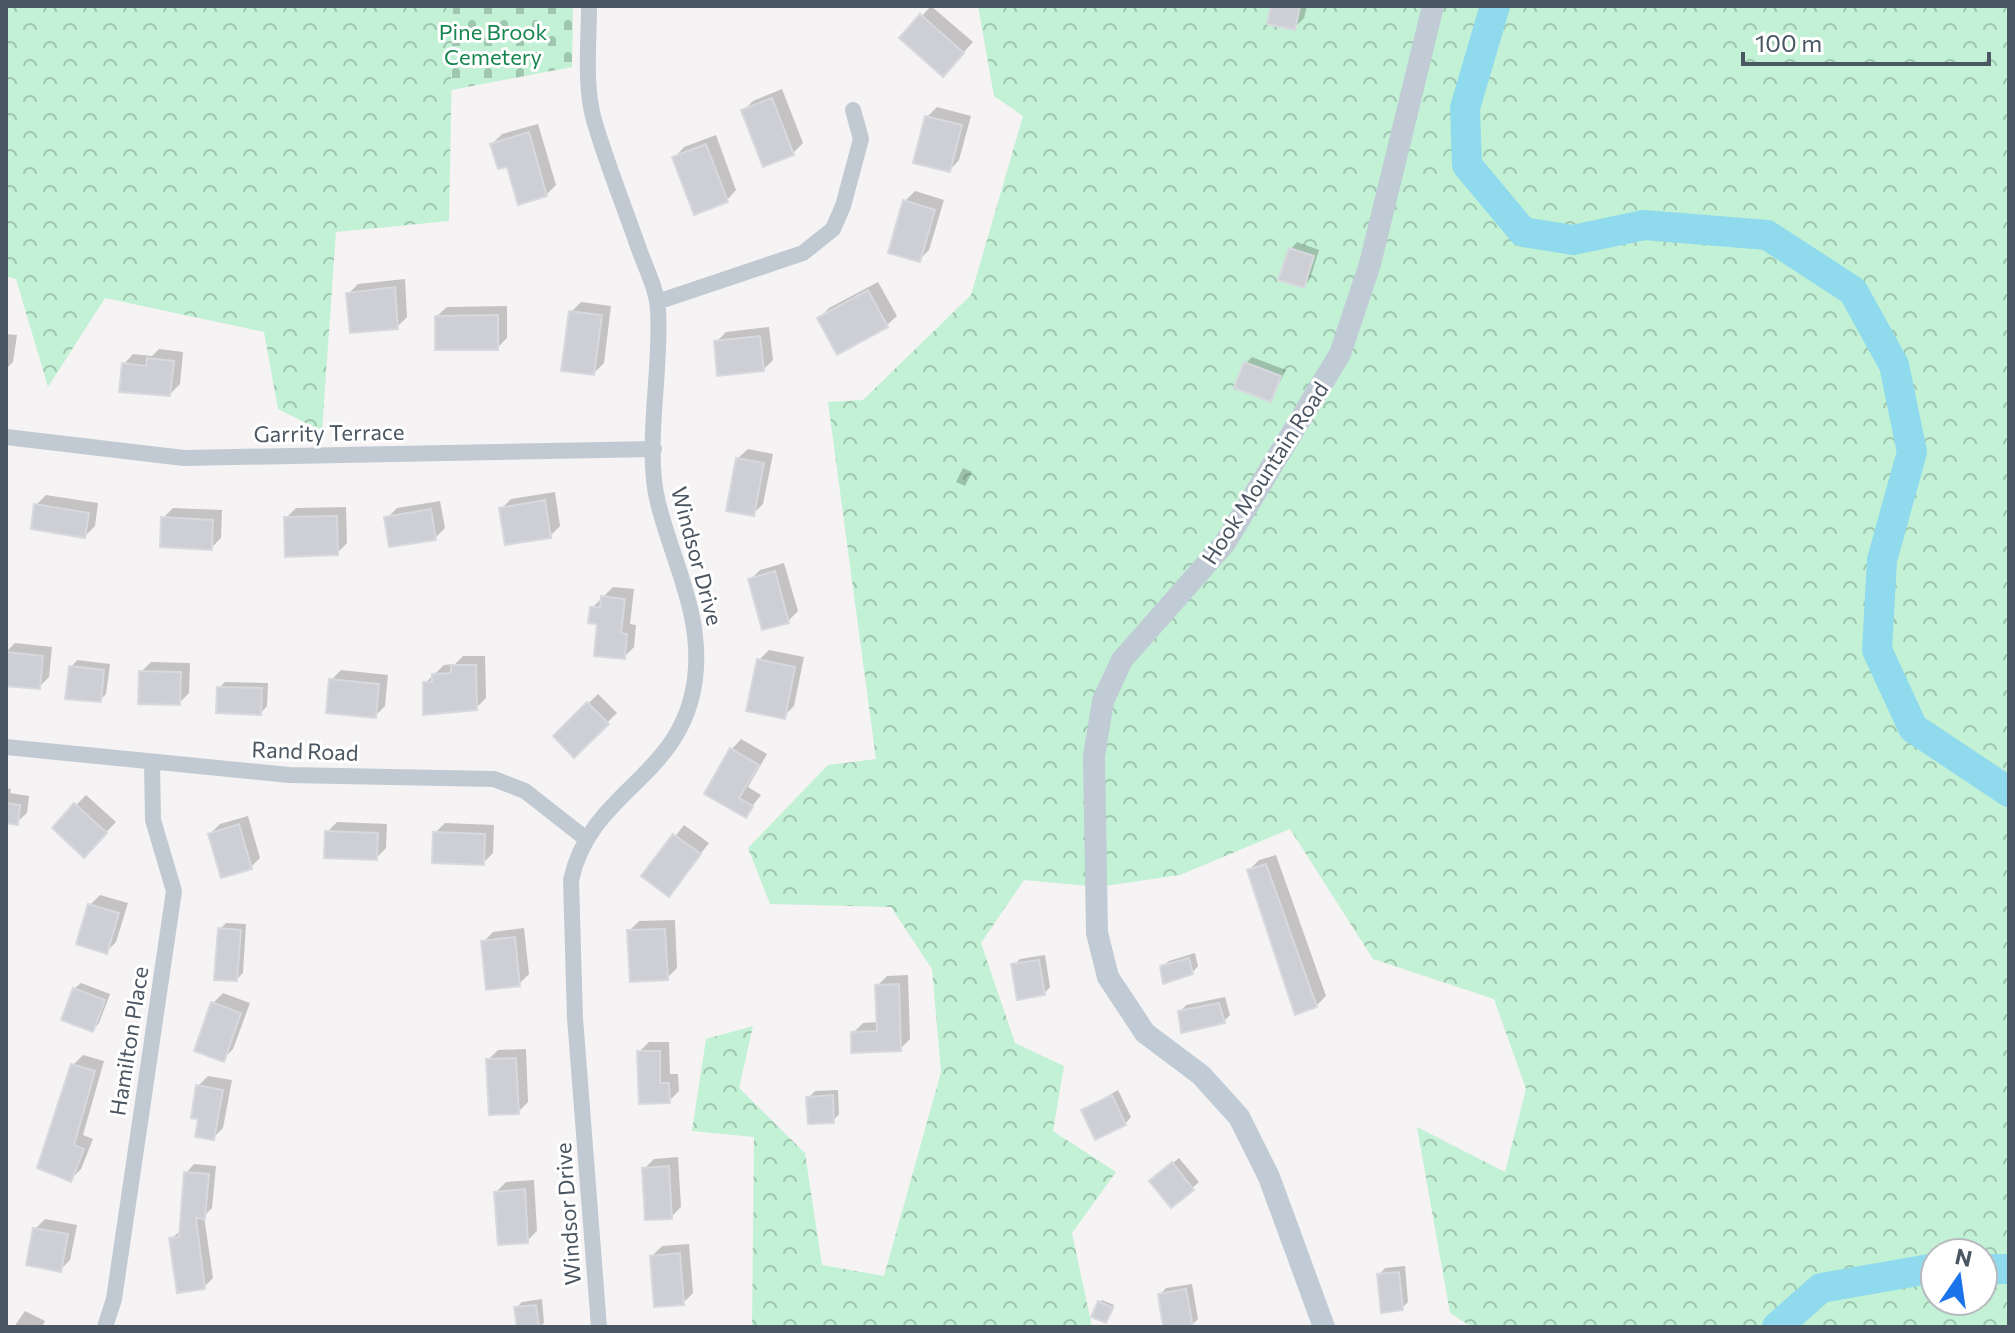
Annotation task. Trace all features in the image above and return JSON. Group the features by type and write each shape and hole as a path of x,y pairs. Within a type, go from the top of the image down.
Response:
{"street":[{"name":"Windsor Drive","path":"589,6 588,95 657,302 653,474 658,503 696,629 695,681 685,717 671,747 600,818 585,838 571,880 575,1018 599,1327"},
{"name":"Hook Mountain Road","path":"1324,1327 1269,1177 1239,1117 1201,1075 1145,1033 1108,977 1097,933 1094,756 1103,701 1122,660 1225,543 1340,354 1370,264 1433,6"},
{"path":"657,302 803,253 823,240 833,229 843,206 861,139 853,110"},
{"name":"Garrity Terrace","path":"6,437 184,458 654,449"},
{"name":"Rand Road","path":"6,747 289,775 494,779 525,791 585,838"},
{"name":"Hamilton Place","path":"105,1327 114,1299 174,891 153,820 152,763"}],"green space":[{"path":"6,6 453,6 449,221 336,232 322,431 278,409 264,332 105,298 48,387 16,279 6,276"},
{"name":"Pine Brook Cemetery","path":"453,6 573,6 572,67 451,90"},
{"path":"978,6 2009,6 2009,1327 1472,1327 1450,1313 1417,1127 1505,1172 1526,1089 1494,999 1373,959 1290,829 1180,875 1098,887 1024,880 981,943 1015,1043 1064,1066 1053,1131 1116,1172 1072,1233 1092,1327 752,1327 754,1137 692,1131 706,1039 753,1026 739,1088 805,1153 822,1265 884,1276 941,1072 932,969 891,907 770,904 748,848 828,765 876,759 828,402 863,400 971,295 1023,116 994,96"}],"building":[{"path":"1271,6 1300,6 1295,30 1267,24"},
{"path":"920,14 964,53 943,77 899,38"},
{"path":"772,98 794,155 763,167 741,110"},
{"path":"925,116 962,125 950,172 913,163"},
{"path":"529,132 547,196 518,205 507,167 498,169 490,144"},
{"path":"706,144 728,202 694,215 672,157"},
{"path":"903,200 935,210 920,262 888,253"},
{"path":"1289,248 1314,256 1304,288 1278,280"},
{"path":"395,287 398,329 350,333 346,293"},
{"path":"868,290 888,327 837,355 817,318"},
{"path":"569,311 602,315 594,375 561,371"},
{"path":"498,315 498,350 435,350 435,316"},
{"path":"760,336 764,371 717,376 714,341"},
{"path":"147,358 174,361 170,396 119,392 122,363 146,366"},
{"path":"1244,362 1281,376 1271,402 1234,388"},
{"path":"736,458 764,463 754,516 726,511"},
{"path":"545,500 551,538 505,545 499,508"},
{"path":"34,504 89,513 85,538 31,529"},
{"path":"431,509 436,540 389,547 384,517"},
{"path":"337,516 338,555 285,557 284,517"},
{"path":"161,517 213,520 212,550 160,547"},
{"path":"775,571 789,623 762,630 748,579"},
{"path":"601,596 625,599 621,633 627,634 625,659 594,656 597,624 588,623 590,607 600,607"},
{"path":"6,652 43,656 40,689 6,686"},
{"path":"757,659 795,667 785,719 746,711"},
{"path":"451,665 476,665 477,710 423,715 423,682 432,682 432,674 451,673"},
{"path":"69,666 104,670 101,702 65,699"},
{"path":"139,671 181,672 180,705 138,704"},
{"path":"329,679 379,684 376,718 326,713"},
{"path":"217,687 262,688 261,715 216,713"},
{"path":"587,702 609,724 574,758 553,736"},
{"path":"730,748 759,765 739,798 753,806 746,818 704,794"},
{"path":"6,803 20,805 18,825 6,823"},
{"path":"74,803 107,833 84,858 52,828"},
{"path":"239,824 252,869 221,878 208,834"},
{"path":"325,831 378,833 377,860 324,858"},
{"path":"433,832 485,834 484,865 432,863"},
{"path":"673,834 701,854 669,897 641,876"},
{"path":"1266,864 1317,1007 1295,1015 1247,870"},
{"path":"88,904 119,913 107,954 76,944"},
{"path":"218,928 241,930 237,981 214,980"},
{"path":"665,929 668,980 630,982 627,930"},
{"path":"515,937 520,986 486,990 481,941"},
{"path":"1189,958 1193,974 1163,984 1160,966"},
{"path":"1039,960 1045,995 1017,1000 1011,964"},
{"path":"899,984 901,1051 851,1053 851,1032 877,1031 875,985"},
{"path":"73,988 105,1000 93,1032 61,1020"},
{"path":"211,1002 241,1013 224,1062 194,1051"},
{"path":"1219,1003 1225,1023 1181,1033 1178,1011"},
{"path":"637,1051 660,1051 660,1083 669,1083 670,1103 639,1104"},
{"path":"516,1058 519,1114 489,1115 486,1059"},
{"path":"71,1064 95,1071 74,1145 84,1149 71,1182 37,1168"},
{"path":"196,1085 223,1090 214,1140 195,1137 198,1119 191,1118"},
{"path":"833,1095 834,1123 808,1124 806,1097"},
{"path":"1112,1095 1126,1125 1095,1140 1081,1110"},
{"path":"1172,1162 1194,1190 1171,1208 1149,1181"},
{"path":"669,1166 672,1219 645,1220 642,1168"},
{"path":"184,1172 209,1174 205,1219 196,1218 205,1289 177,1293 169,1238 179,1237"},
{"path":"525,1189 528,1243 498,1245 494,1192"},
{"path":"33,1228 68,1234 61,1272 26,1265"},
{"path":"680,1253 684,1305 654,1307 650,1256"},
{"path":"1399,1272 1403,1310 1381,1313 1377,1274"},
{"path":"1186,1289 1193,1327 1163,1327 1158,1294"},
{"path":"1098,1301 1113,1308 1106,1323 1091,1317"},
{"path":"536,1305 539,1327 517,1327 514,1307"}],"waterway":[{"path":"1495,6 1465,108 1467,165 1523,232 1573,240 1644,225 1767,235 1853,291 1894,365 1912,452 1882,560 1877,650 1913,728 2009,792"},
{"path":"1999,1269 2009,1269"},
{"path":"1777,1327 1821,1288 1919,1271"}]}
